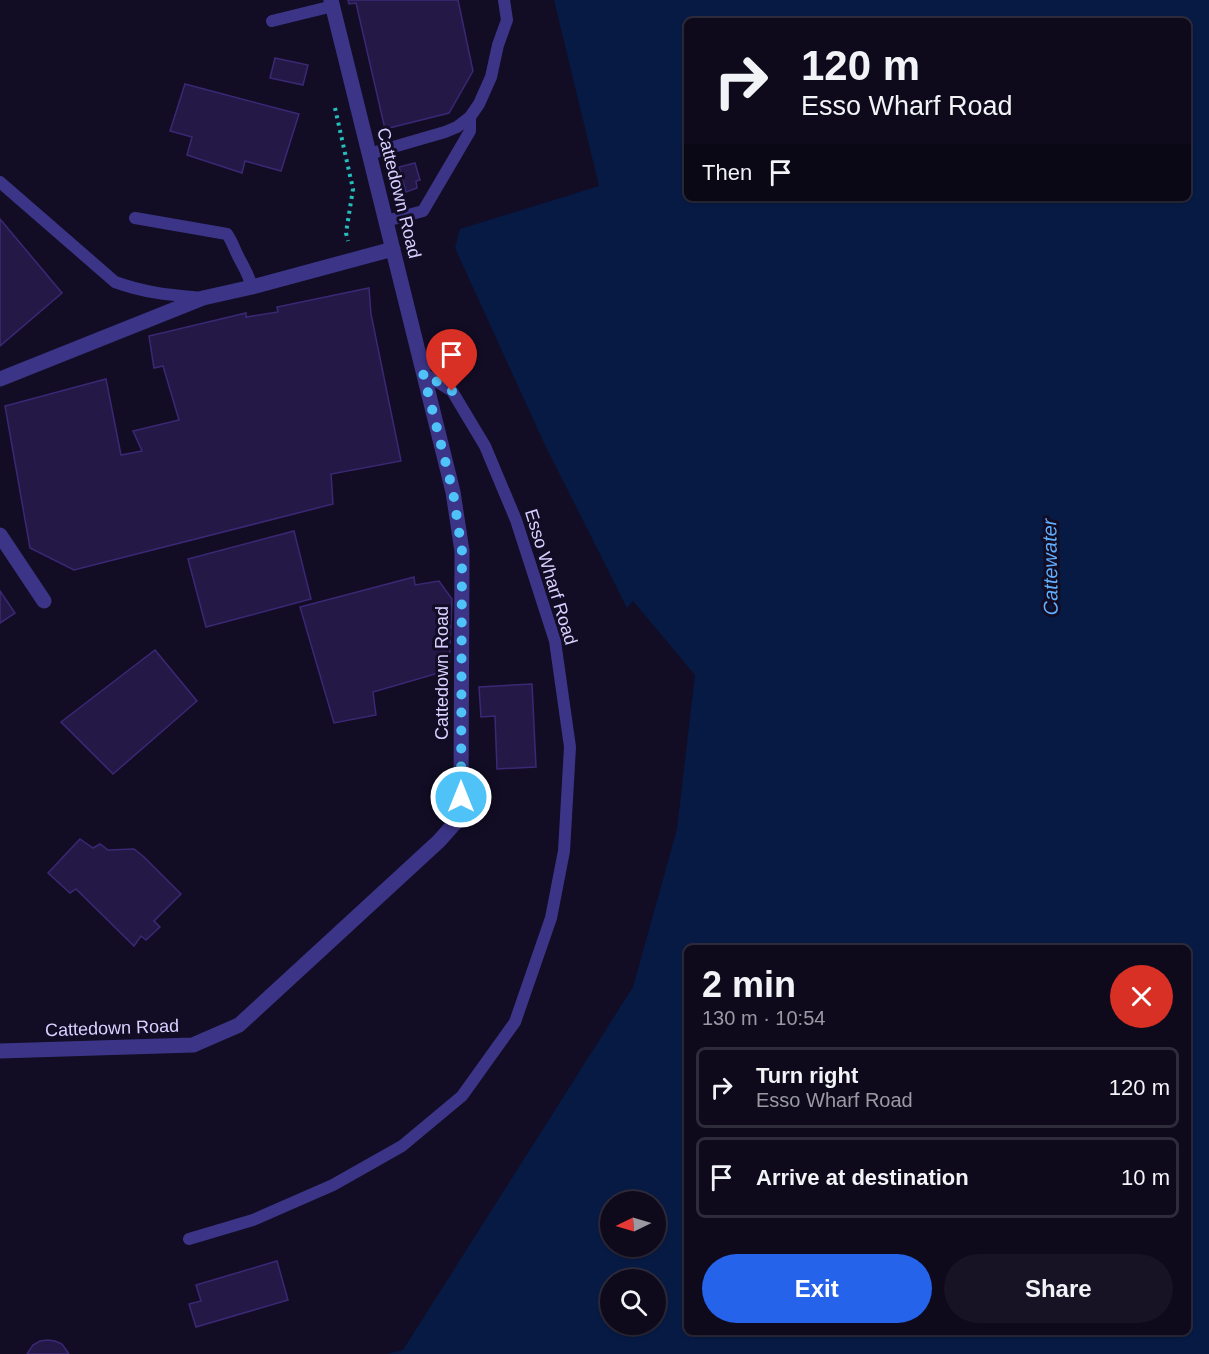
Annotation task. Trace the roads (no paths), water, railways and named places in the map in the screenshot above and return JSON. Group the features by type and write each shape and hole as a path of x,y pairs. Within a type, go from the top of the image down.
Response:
{"street":[{"name":"Cattedown Road","path":"0,1051 193,1045 239,1025 439,841 455,823 461,797 462,551 453,492 332,3"},
{"path":"0,379 203,298 393,249"},
{"path":"0,535 44,601"}],"lane":[{"path":"369,154 451,130 470,117 479,104 491,77 498,45 507,20 504,0"},
{"path":"272,21 332,3"},
{"path":"386,221 423,211 470,131 470,117"},
{"path":"0,182 115,282 136,290 203,298"},
{"path":"135,218 227,234 248,272 252,287"},
{"name":"Esso Wharf Road","path":"189,1239 253,1220 333,1185 402,1146 462,1096 515,1022 551,918 564,851 570,747 555,641 516,520 485,446 452,391 423,373"}],"water":[{"name":"Cattewater","path":"554,0 1209,0 1209,1354 386,1354 403,1350 633,987 677,829 695,675 633,601 627,608 544,443 455,248 460,229 599,186"}]}
